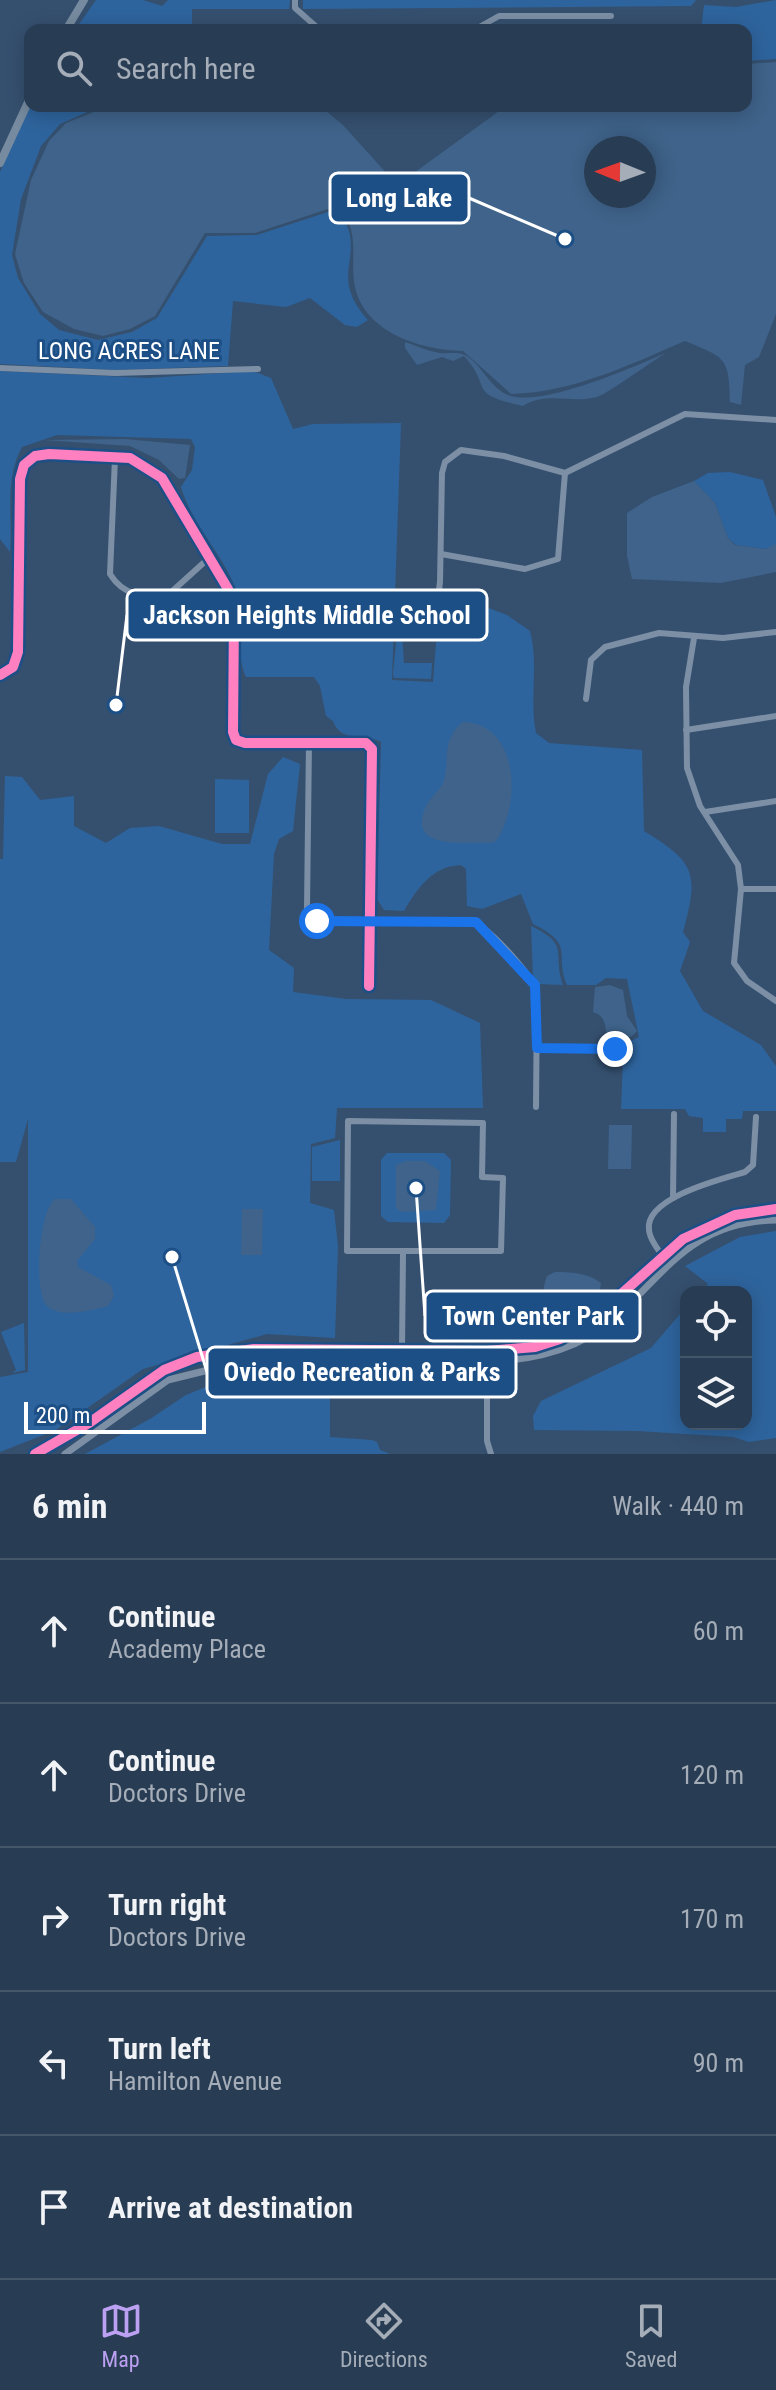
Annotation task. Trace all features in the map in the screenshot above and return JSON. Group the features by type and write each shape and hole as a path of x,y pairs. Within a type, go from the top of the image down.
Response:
{"main road":[{"path":"70,24 84,0"},
{"path":"0,163 24,111"}],"street":[{"path":"295,0 295,8 313,24"},
{"path":"485,24 499,16 611,16"},
{"name":"LONG ACRES LANE","path":"0,368 115,373 258,369"},
{"path":"435,621 441,554 442,473 451,458 461,450 504,456 565,473 685,414 776,420"},
{"path":"0,675 13,667 18,652 20,479 24,465 35,456 49,454 130,458 162,478 228,589 234,612 233,732 236,740 245,743 366,743 372,749 369,986"},
{"path":"115,458 110,574 118,586 135,594 168,595 210,557"},
{"path":"441,554 525,569 558,559 565,473"},
{"path":"586,699 591,660 605,647 659,633 694,638 776,632"},
{"path":"694,638 686,687 690,783 738,865 741,889 734,963 747,981 776,1001"},
{"path":"686,730 776,716"},
{"path":"309,742 307,908 310,917 317,921 468,920 480,924 535,985 536,1107"},
{"path":"705,812 776,801"},
{"path":"741,889 776,889"},
{"path":"537,1048 615,1049"},
{"path":"673,1198 674,1114"},
{"path":"665,1259 648,1226 658,1207 673,1198 745,1172 753,1165 756,1117"},
{"path":"348,1121 483,1123 482,1177 503,1178 501,1251 403,1254 347,1251 348,1121"},
{"path":"35,1454 89,1423 164,1370 197,1357 254,1349 487,1351 535,1347 571,1334 591,1321 707,1225 735,1215 776,1209"},
{"path":"65,1454 168,1380 213,1366 241,1362 487,1361 530,1358 575,1343 610,1319 665,1259 706,1237 761,1220 776,1220"},
{"path":"402,1350 403,1254"},
{"path":"402,1350 420,1361"},
{"path":"487,1351 487,1441 491,1454"}],"shaded area":[{"path":"96,0 143,0 162,6 168,0 290,0 289,9 192,9 192,24 79,24"},
{"path":"303,0 696,0 691,6 303,9"},
{"path":"776,0 776,59 752,61 752,24 702,24 704,5 736,7"},
{"path":"776,62 776,314 759,357 745,365 741,405 730,402 728,376 722,361 709,351 685,341 579,383 511,394 463,351 411,342 380,325 367,313 354,281 353,239 349,223 345,215 328,209 255,233 205,233 155,316 130,329 103,336 74,329 43,312 24,283 15,254 31,180 49,141 66,123 94,112 327,112 388,175 407,178 498,112 752,112 752,64"},
{"path":"27,112 87,112 60,124 41,146 21,199 12,255 18,278 40,314 59,330 98,340 132,332 157,318 207,236 257,235 328,212 343,217 349,232 350,290 368,320 357,327 345,325 310,298 286,307 233,301 228,366 115,370 0,364 0,172"},
{"path":"405,342 439,353 465,355 504,393 526,398 589,384 666,353 597,397 541,399 523,406 487,393 464,356 453,361 442,357 417,365 405,348"},
{"path":"0,371 148,378 253,371 271,378 293,429 313,424 401,423 392,680 433,682 436,643 462,598 507,615 530,631 534,656 536,733 549,743 642,750 644,831 674,852 689,871 691,896 683,932 690,942 680,971 703,1011 761,1045 776,1066 776,1111 743,1111 742,1119 726,1119 726,1132 703,1132 703,1118 689,1116 685,1109 621,1109 623,1060 629,1060 630,1041 639,1037 627,979 606,978 596,985 567,985 559,944 533,924 521,894 482,909 467,906 466,869 461,865 451,866 427,879 404,911 384,910 377,899 381,742 341,733 326,716 320,686 314,677 246,677 241,657 241,613 237,592 181,487 192,470 195,447 191,439 57,435 22,447 16,459 11,485 10,552 0,539"},
{"path":"125,439 190,445 185,478 179,479 159,460 130,446 44,440"},
{"path":"730,472 763,480 776,517 776,546 766,549 736,545 728,538 715,503 694,481 708,473"},
{"path":"694,481 715,503 728,538 735,545 766,549 776,544 776,572 721,583 632,579 627,556 627,513 652,497"},
{"path":"400,604 404,663 432,663 431,679 394,678"},
{"path":"463,722 482,726 496,737 505,751 510,769 512,788 509,808 496,841 490,843 442,841 424,831 422,821 426,806 441,787 449,742"},
{"path":"283,757 300,764 293,831 279,839 274,854 269,950 294,968 293,992 346,999 431,1000 480,1023 483,1108 337,1108 335,1138 311,1144 310,1203 334,1210 338,1246 335,1338 267,1334 143,1369 56,1430 0,1452 0,1377 28,1372 28,1119 16,1162 0,1162 0,859 3,859 5,776 22,777 40,800 74,796 74,826 106,843 130,828 159,826 222,844 250,844 268,774"},
{"path":"215,779 249,780 249,833 215,833"},
{"path":"531,926 556,944 563,985 538,984 533,976"},
{"path":"610,985 623,990 627,1016 637,1031 631,1037 607,1037 603,1019 593,1012 595,987"},
{"path":"609,1125 632,1125 631,1169 608,1169"},
{"path":"340,1140 340,1181 312,1181 312,1147"},
{"path":"387,1153 444,1153 451,1160 450,1215 444,1223 388,1222 381,1216 381,1160"},
{"path":"406,1161 425,1161 440,1171 436,1210 402,1212 396,1208 396,1165"},
{"path":"55,1199 71,1199 95,1227 95,1239 77,1261 78,1267 111,1285 114,1296 108,1306 60,1312 47,1306 43,1298 39,1269 42,1234 49,1206"},
{"path":"242,1209 263,1209 262,1255 241,1255"},
{"path":"776,1231 776,1438 749,1442 733,1437 638,1431 534,1430 533,1416 541,1401 651,1348 680,1314 680,1430 752,1430 752,1286 706,1286 708,1284 685,1266 740,1237"},
{"path":"555,1272 585,1275 601,1283 600,1289 548,1321 543,1293 547,1276"},
{"path":"24,1323 25,1370 12,1373 16,1370 1,1332"},
{"path":"330,1370 330,1437 372,1440 377,1442 380,1450 390,1454 85,1454 150,1419 186,1395 213,1384 258,1375"}],"cycle path":[{"path":"0,675 13,667 18,652 20,479 24,465 35,456 49,454 130,458 162,478 228,589 234,612 233,732 236,740 245,743 366,743 372,749 369,986"},
{"path":"35,1454 89,1423 164,1370 197,1357 254,1349 487,1351 535,1347 560,1339 591,1321 683,1239 735,1215 776,1209"}],"place":[{"name":"Long Lake","path":"565,239"},
{"name":"Jackson Heights Middle School","path":"116,705"},
{"name":"Town Center Park","path":"416,1188"},
{"name":"Oviedo Recreation & Parks","path":"172,1257"}],"route":[{"path":"317,921 476,922 535,985 537,1048 615,1049"}]}
